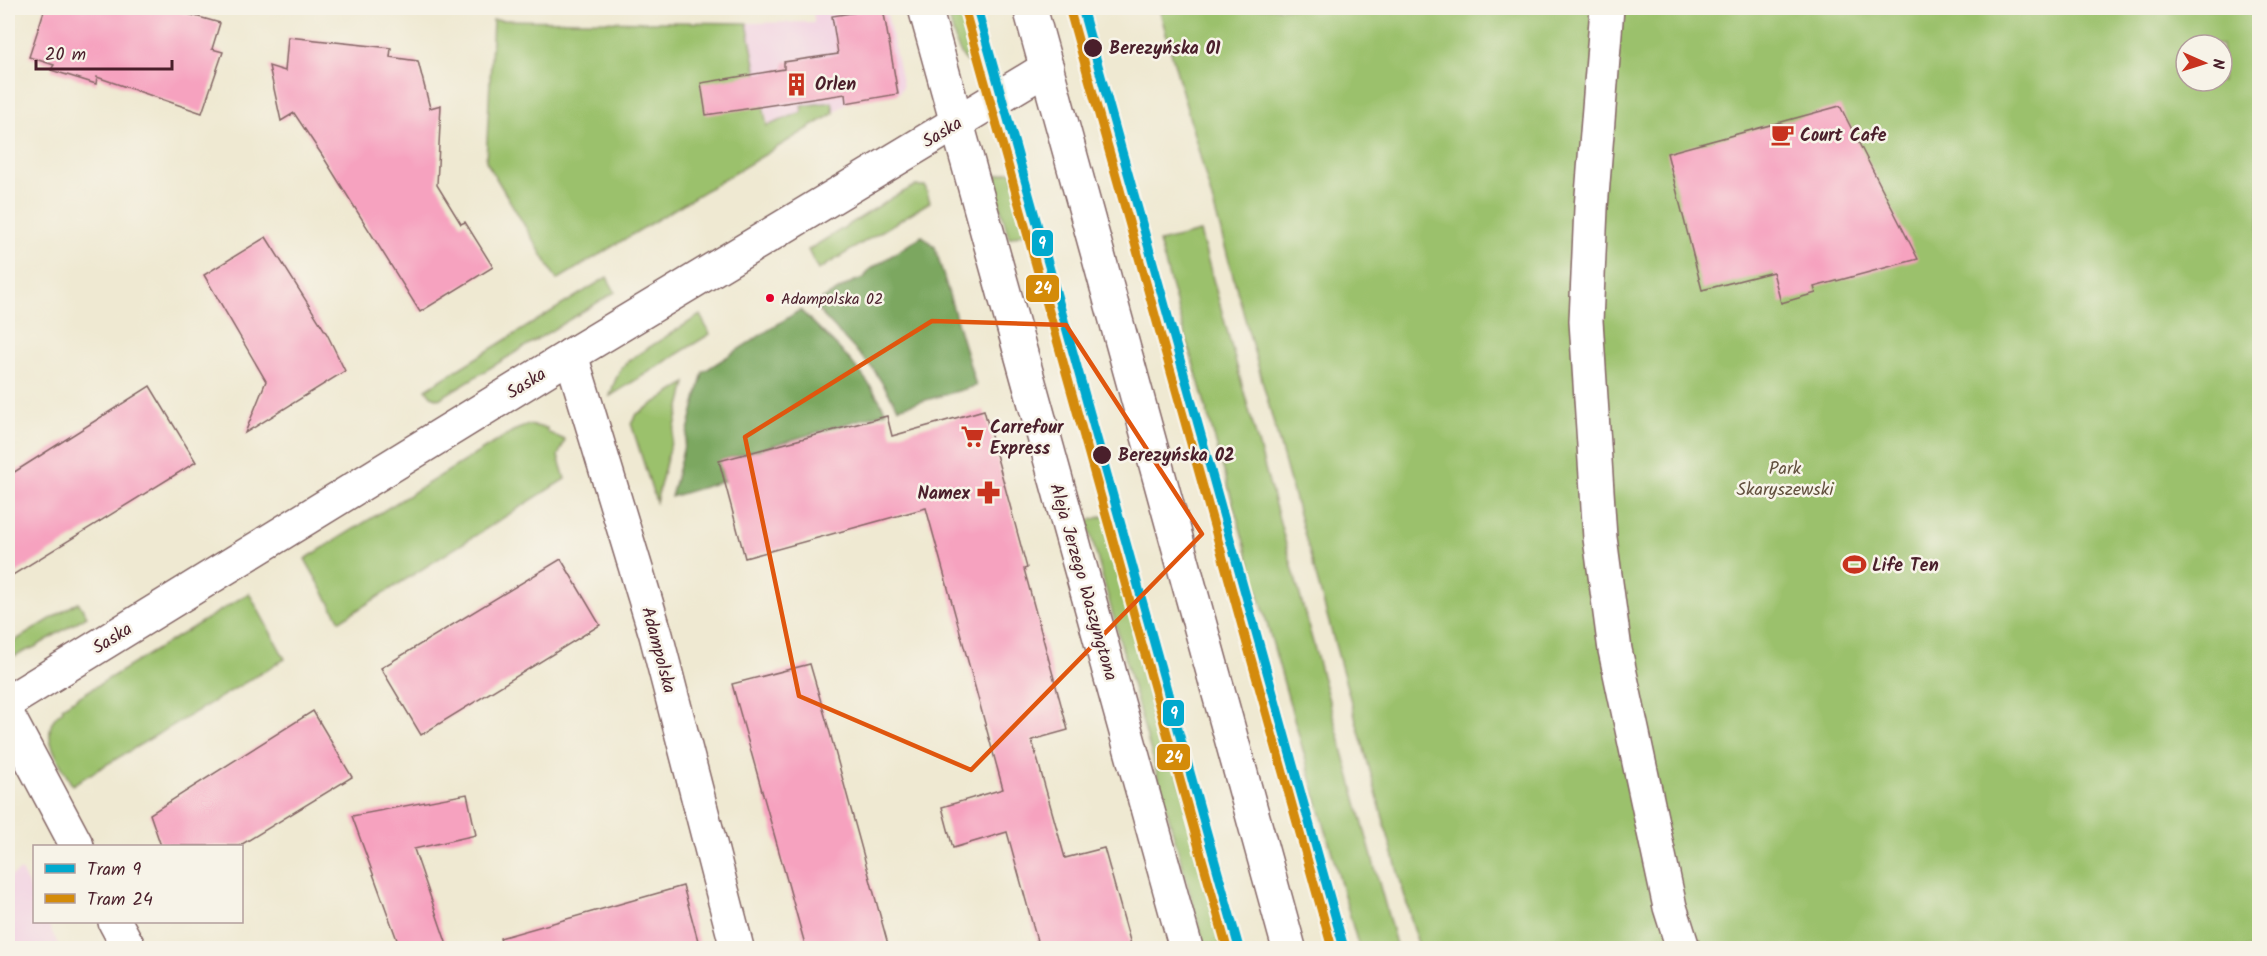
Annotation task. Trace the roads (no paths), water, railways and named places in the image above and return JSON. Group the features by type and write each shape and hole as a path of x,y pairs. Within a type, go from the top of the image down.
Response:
{"street":[{"name":"Aleja Jerzego Waszyngtona","path":"925,8 1186,948"},
{"path":"1030,8 1289,948"},
{"path":"1607,8 1591,208 1586,321 1600,538 1615,650 1670,907 1683,948"},
{"name":"Saska","path":"8,702 571,355 1047,68"},
{"name":"Adampolska","path":"571,355 656,635 737,948"},
{"path":"8,716 76,845"},
{"path":"116,923 129,948"}],"tram line":[{"name":"9","path":"977,8 1239,948"},
{"name":"9","path":"1082,8 1344,948"},
{"name":"24","path":"965,11 1227,948"},
{"name":"24","path":"1070,11 1332,948"}],"place":[{"name":"Berezyńska 01","path":"1093,48"},
{"name":"Orlen","path":"797,84"},
{"name":"Court Cafe","path":"1782,135"},
{"name":"Adampolska 02","path":"770,298"},
{"name":"Carrefour Express","path":"972,437"},
{"name":"Berezyńska 02","path":"1102,455"},
{"name":"Namex","path":"988,493"},
{"name":"Life Ten","path":"1854,565"}],"park label":[{"name":"Park Skaryszewski","path":"1785,478"}]}
